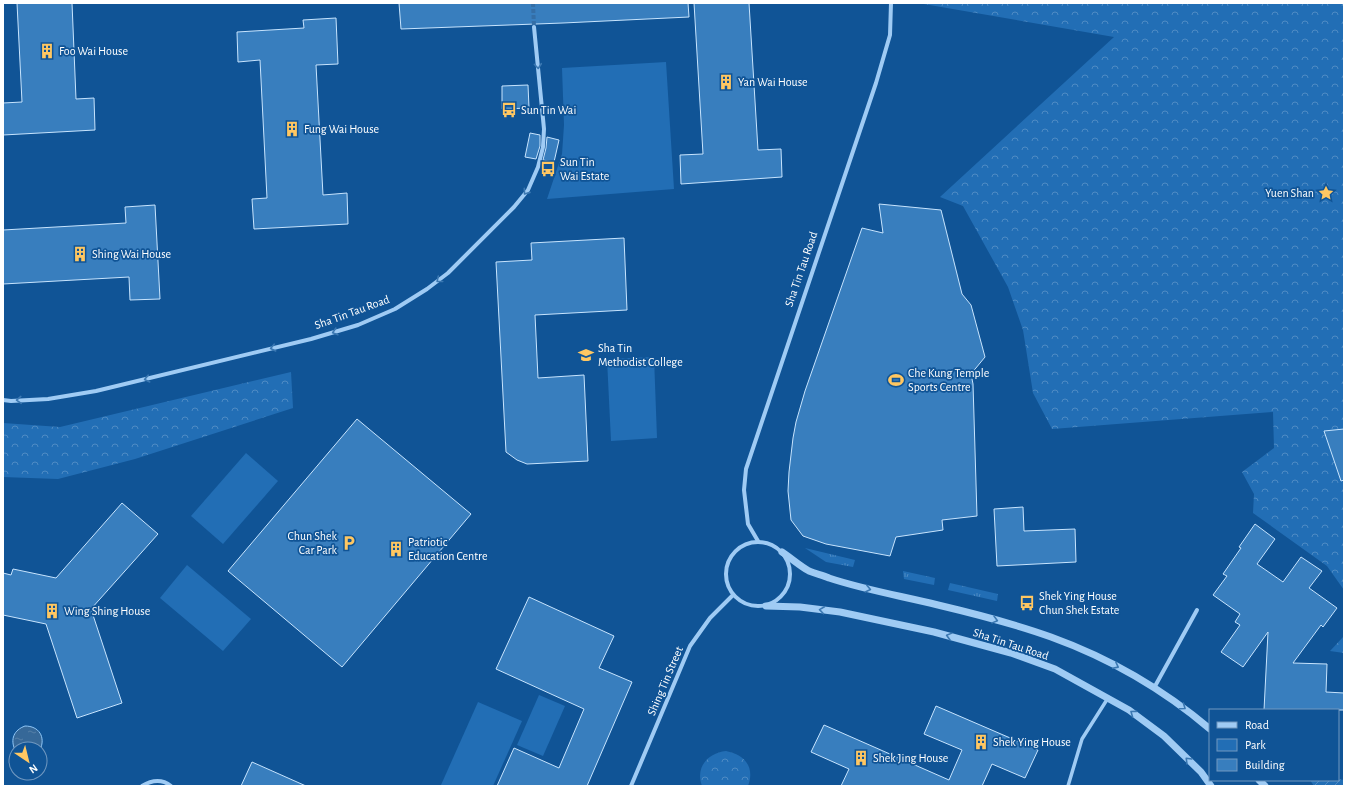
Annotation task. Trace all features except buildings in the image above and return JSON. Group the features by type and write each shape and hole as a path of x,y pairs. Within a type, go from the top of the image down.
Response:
{"street":[{"name":"Sha Tin Tau Road","path":"891,3 890,35 876,83 746,469 744,490 748,524 758,541 767,542 809,571 848,584 1024,628 1052,637 1088,652 1120,668 1154,688 1186,709 1209,728"},
{"name":"Sha Tin Tau Road","path":"3,400 48,399 96,391 311,339 358,325 395,309 428,289 448,273 514,207 528,190 538,167 543,148 544,129 534,27"},
{"path":"733,595 726,578 727,564 734,552 748,543 758,541"},
{"path":"766,606 777,600 786,591 789,585 789,566 782,552"},
{"name":"Sha Tin Tau Road","path":"733,595 742,603 748,605 760,607 800,606 840,612 934,632 1010,653 1055,669 1129,710 1164,736 1201,772 1212,786"},
{"name":"Shing Tin Street","path":"631,786 690,646 710,618 733,595"},
{"path":"1154,688 1197,610"},
{"path":"1068,786 1082,740 1108,698"},
{"path":"142,786 154,781 162,782 171,786"}],"green space":[{"path":"918,3 1344,3 1344,590 1327,566 1253,513 1254,494 1242,472 1274,448 1273,412 1052,429 1033,393 1023,330 1008,287 963,206 940,197 1114,37"},
{"path":"666,62 674,189 547,199 562,154 564,125 562,68"},
{"path":"654,357 657,438 611,441 607,359"},
{"path":"291,372 293,408 135,459 58,479 3,477 3,423 60,427"},
{"path":"246,453 278,481 223,544 191,516"},
{"path":"805,548 855,560 853,567 826,562"},
{"path":"187,565 251,619 223,651 160,598"},
{"path":"903,571 935,578 934,585 904,579"},
{"path":"950,583 998,594 997,601 948,590"},
{"path":"1344,636 1344,653 1330,651"},
{"path":"539,695 565,706 543,756 517,745"},
{"path":"478,702 522,721 493,786 441,785"},
{"path":"726,751 738,755 747,763 750,773 748,786 702,786 700,773 705,762 714,755"},
{"path":"1344,780 1344,786 1314,786 1311,781"}],"water":[{"path":"30,726 34,728 40,733 42,741 13,741 14,735 21,728"}],"tunnel":[{"path":"533,3 534,27"}],"place":[{"name":"Foo Wai House","path":"47,51"},
{"name":"Yan Wai House","path":"726,82"},
{"name":"Sun Tin Wai","path":"509,110"},
{"name":"Fung Wai House","path":"292,129"},
{"name":"Sun Tin Wai Estate","path":"548,169"},
{"name":"Yuen Shan","path":"1326,193"},
{"name":"Shing Wai House","path":"80,254"},
{"name":"Sha Tin Methodist College","path":"586,355"},
{"name":"Che Kung Temple Sports Centre","path":"896,380"},
{"name":"Chun Shek Car Park","path":"349,543"},
{"name":"Patriotic Education Centre","path":"396,549"},
{"name":"Shek Ying House Chun Shek Estate","path":"1027,603"},
{"name":"Wing Shing House","path":"52,611"},
{"name":"Shek Ying House","path":"981,742"},
{"name":"Shek Jing House","path":"861,758"}]}
